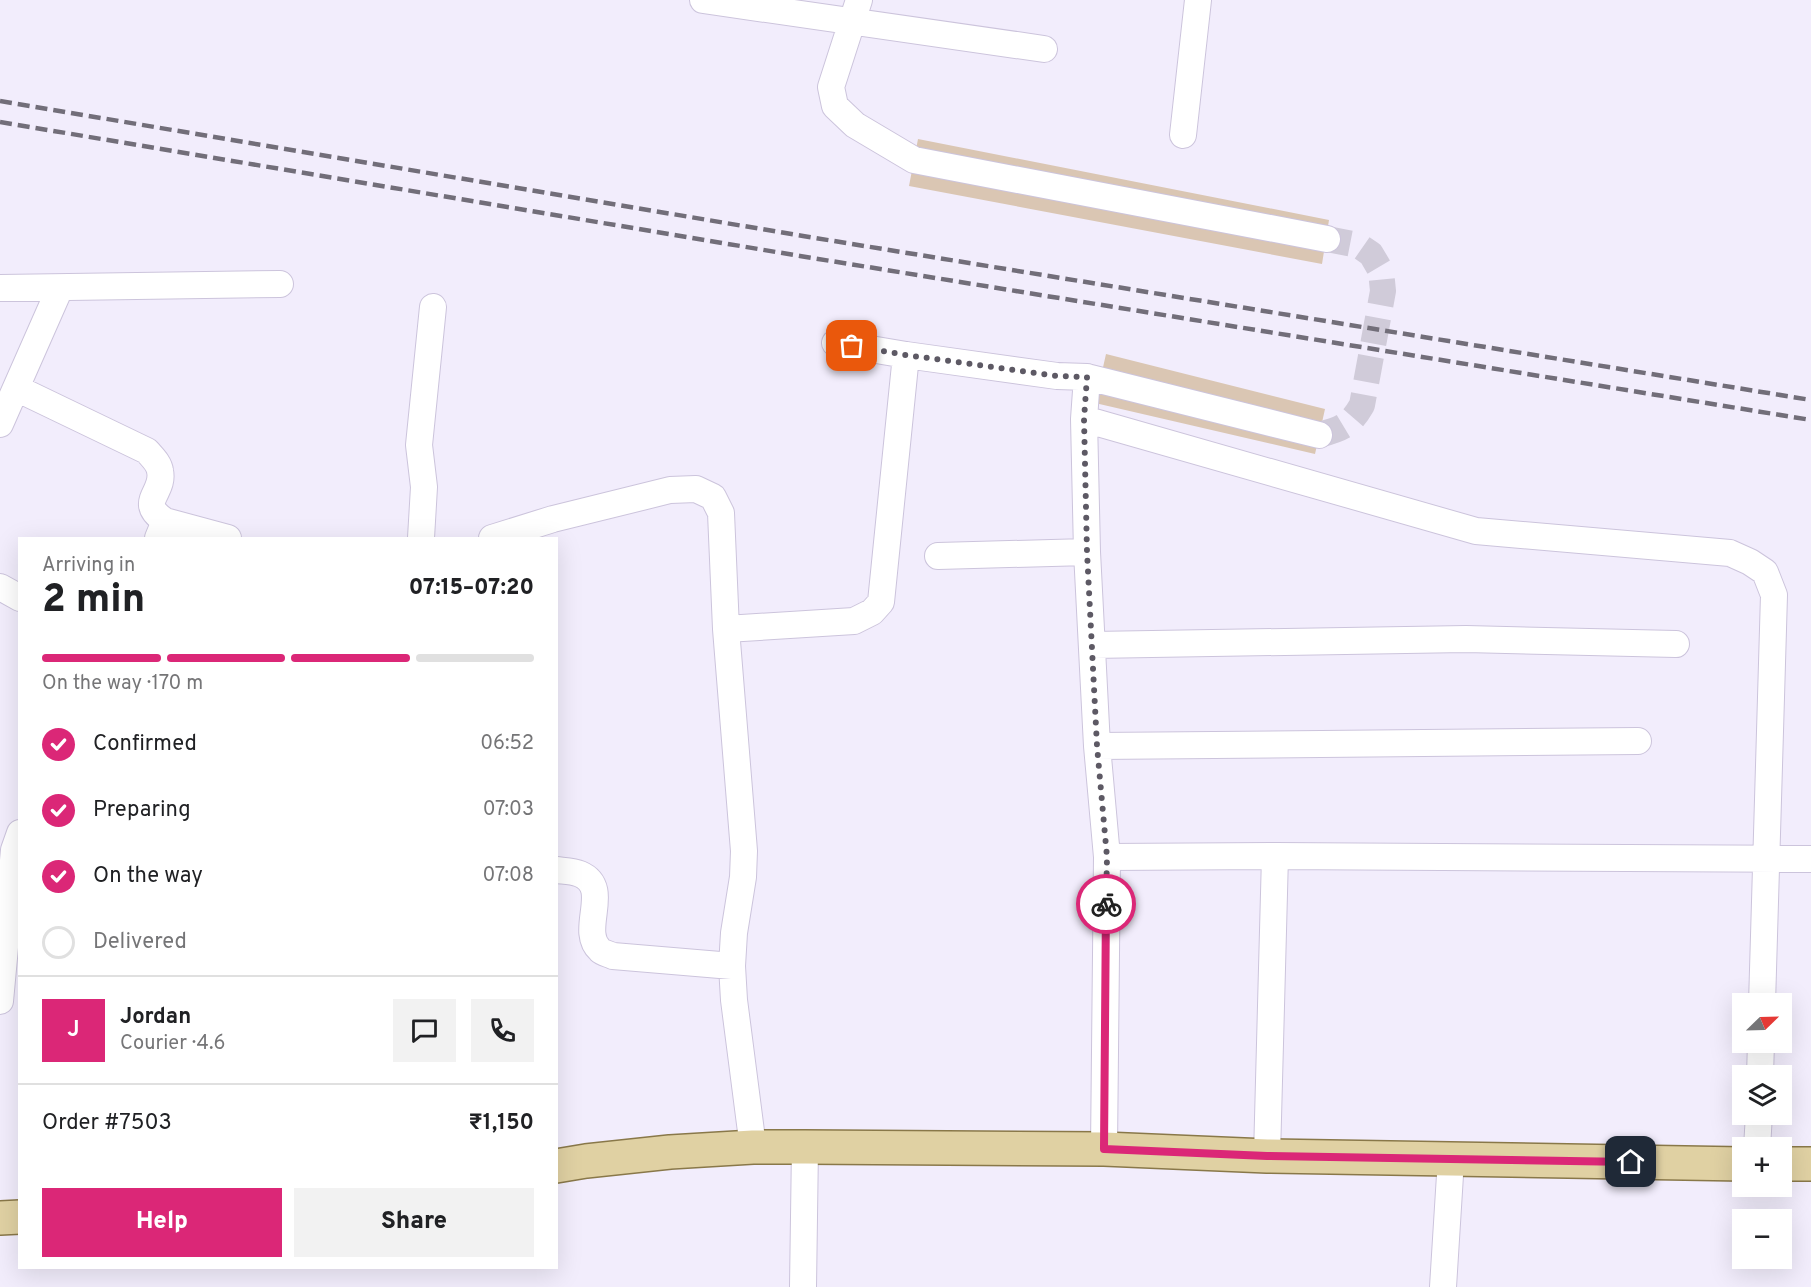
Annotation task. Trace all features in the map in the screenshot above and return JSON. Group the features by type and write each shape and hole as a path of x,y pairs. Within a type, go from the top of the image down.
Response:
{"main road":[{"path":"558,1166 670,1152 753,1147 1104,1149 1267,1156 1732,1164"},
{"path":"1792,1164 1811,1164"},
{"path":"0,1218 18,1217"}],"street":[{"path":"703,0 856,11 1044,49"},
{"path":"1183,135 1198,0"},
{"path":"856,11 831,87 835,106 855,125 914,160 1327,239"},
{"path":"0,288 280,284"},
{"path":"0,424 60,288"},
{"path":"421,537 424,487 420,445 433,307"},
{"path":"835,343 1057,376 1087,377 1319,435"},
{"path":"726,629 854,621 872,612 881,602 906,355"},
{"path":"1087,377 1084,419 1087,552 1097,746 1107,857 1104,1149"},
{"path":"16,388 147,451 156,460 160,471 160,481 152,498 152,508 162,530 220,537"},
{"path":"1084,419 1476,531 1730,553 1765,572 1774,595 1762,993"},
{"path":"495,537 553,519 670,490 696,489 713,496 721,513 726,629 744,851 732,966 734,1000 753,1147"},
{"path":"938,556 1087,552"},
{"path":"0,587 18,597"},
{"path":"1092,645 1466,639 1676,644"},
{"path":"1097,746 1638,741"},
{"path":"0,1001 13,931 14,850 18,839"},
{"path":"1267,1156 1275,856"},
{"path":"1107,857 1811,859"},
{"path":"558,870 578,873 589,879 596,893 594,942 601,951 613,956 732,966"},
{"path":"803,1287 805,1147"},
{"path":"1443,1287 1451,1159"}],"building":[{"path":"918,139 1329,220 1322,264 909,186"},
{"path":"1106,354 1325,409 1315,454 1095,403"}],"tunnel":[{"path":"1319,435 1344,426 1362,405 1383,291 1381,271 1371,254 1358,245 1327,239"}],"railway":[{"path":"0,101 803,236 1811,400"},
{"path":"0,122 800,256 1811,420"}],"way so far":[{"path":"852,346 1057,376 1087,377 1084,419 1087,552 1097,746 1107,857 1106,904"}],"route":[{"path":"1106,904 1104,1149 1267,1156 1631,1162"}]}
